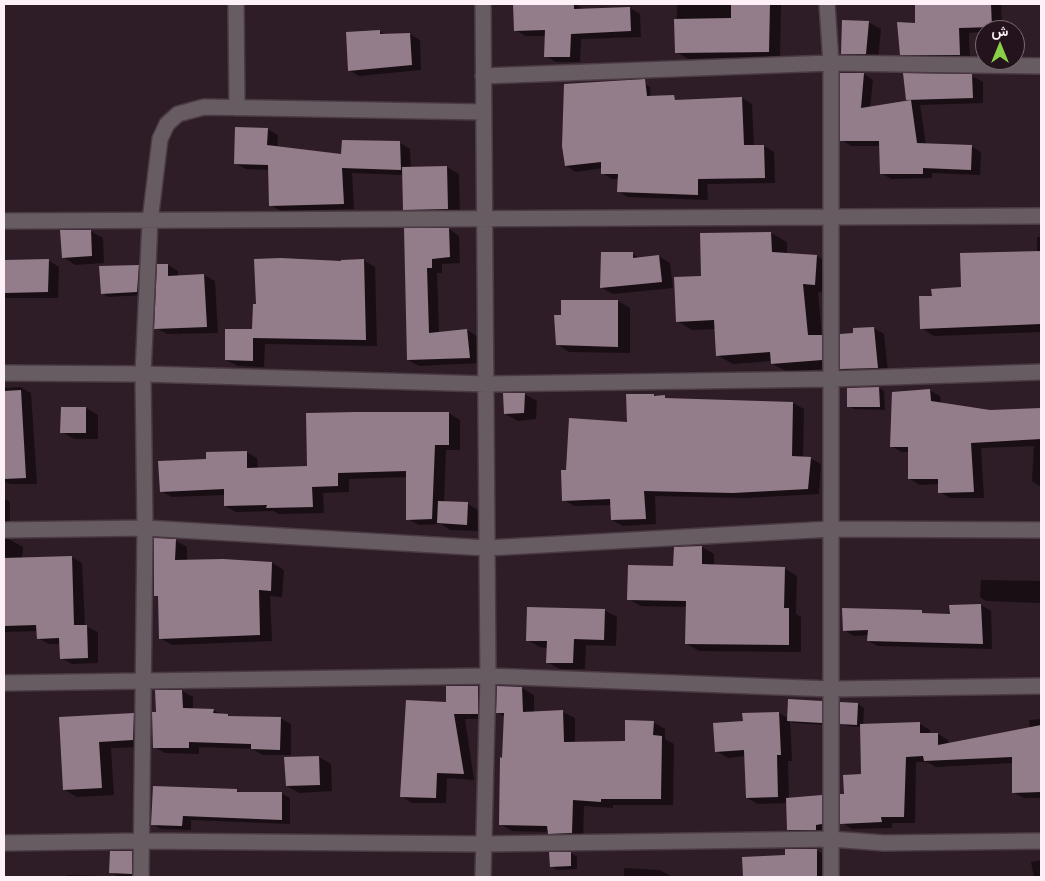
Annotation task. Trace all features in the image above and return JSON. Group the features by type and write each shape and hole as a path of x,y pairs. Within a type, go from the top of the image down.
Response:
{"street":[{"path":"236,4 237,108"},
{"path":"483,4 483,220 487,384 488,676 483,877"},
{"path":"828,4 831,63 831,877"},
{"path":"483,76 831,63 1041,66"},
{"path":"142,877 142,679 145,528 143,374 150,221 160,139 167,124 178,114 190,109 484,112"},
{"path":"4,220 483,220 1041,216"},
{"path":"4,373 143,374 487,384 831,379 1041,372"},
{"path":"4,530 145,528 487,548 832,529 1041,530"},
{"path":"4,683 142,679 488,676 832,689 1041,686"},
{"path":"4,843 142,841 483,844 831,839 884,843 1041,841"}],"building":[{"path":"513,4 574,4 574,9 630,7 631,31 571,34 570,57 544,57 545,30 514,31"},
{"path":"731,4 770,4 769,52 675,53 674,19 731,18"},
{"path":"915,4 991,4 992,20 975,20 975,28 959,28 960,55 900,55 897,22 915,23"},
{"path":"842,20 869,21 866,54 841,54"},
{"path":"380,30 380,34 410,33 412,65 348,71 346,32"},
{"path":"840,73 864,73 861,108 911,100 917,143 972,145 971,170 923,168 923,174 880,174 879,141 840,141"},
{"path":"903,73 972,74 973,98 906,100"},
{"path":"645,79 647,96 674,95 675,100 742,97 744,145 764,145 765,178 698,179 698,195 617,192 618,174 601,174 601,162 565,166 562,146 564,84"},
{"path":"235,127 268,128 267,145 341,154 342,140 400,141 401,170 342,168 344,204 269,206 268,165 234,164"},
{"path":"447,166 448,209 403,210 402,167"},
{"path":"404,228 449,228 450,257 432,259 432,268 427,268 429,333 467,329 470,358 407,360"},
{"path":"60,230 91,230 92,256 62,258"},
{"path":"771,232 772,252 817,255 815,285 803,284 808,335 822,335 822,360 771,364 770,352 716,356 714,320 676,322 674,277 701,276 700,233"},
{"path":"1041,251 1041,324 920,329 919,296 932,296 931,289 961,287 960,253"},
{"path":"601,252 633,252 633,258 659,255 662,282 600,288"},
{"path":"281,258 341,261 364,259 366,340 253,338 253,361 225,360 225,329 252,329 253,304 256,304 254,259"},
{"path":"49,259 48,292 4,293 4,260"},
{"path":"157,264 168,264 168,276 204,274 207,327 154,329"},
{"path":"139,265 137,292 101,294 99,266"},
{"path":"561,300 618,300 618,347 556,345 554,315 561,315"},
{"path":"874,327 878,368 840,369 840,334 853,333 853,328"},
{"path":"879,387 880,407 847,407 847,388"},
{"path":"930,389 931,401 990,410 1041,408 1041,439 971,443 974,492 938,493 938,479 908,479 908,447 890,447 892,392"},
{"path":"21,390 26,478 4,479 4,391"},
{"path":"503,393 525,393 524,413 504,414"},
{"path":"626,394 665,395 665,398 793,402 792,456 811,457 808,489 733,493 644,491 646,519 611,520 610,499 562,501 561,470 566,470 569,418 627,422"},
{"path":"61,407 86,407 86,433 60,433"},
{"path":"449,412 449,445 435,445 432,519 406,520 406,471 338,473 338,486 312,487 313,507 266,508 267,505 224,506 224,489 160,492 158,461 206,459 206,452 247,451 247,468 307,466 306,413"},
{"path":"438,501 468,502 467,525 437,523"},
{"path":"154,538 176,539 175,560 223,559 272,562 271,591 259,590 260,635 159,639 158,596 154,596"},
{"path":"702,546 702,564 785,567 784,608 789,608 789,645 685,644 686,601 627,600 628,565 673,566 674,547"},
{"path":"72,556 74,625 87,625 88,658 60,659 59,638 37,639 36,625 4,626 4,558"},
{"path":"981,604 983,644 867,641 868,630 843,631 842,608 922,610 922,613 950,614 949,605"},
{"path":"527,607 605,609 604,640 574,639 573,663 546,663 547,641 526,641"},
{"path":"446,686 478,686 478,714 454,714 464,774 437,773 436,798 400,797 406,700 446,702"},
{"path":"497,686 522,687 523,712 563,710 564,742 625,741 625,720 654,721 653,735 662,736 661,799 601,799 601,802 573,800 572,833 548,834 547,826 499,825 500,757 502,758 504,713 496,713"},
{"path":"155,690 182,690 183,708 214,709 213,713 228,714 228,716 281,717 280,750 251,749 251,744 189,742 189,748 153,748 152,712 156,712"},
{"path":"788,699 822,701 822,723 787,721"},
{"path":"840,702 858,703 857,725 840,724"},
{"path":"779,712 781,755 777,755 778,797 746,798 744,750 715,752 713,723 743,721 742,713"},
{"path":"134,713 133,740 99,742 102,788 63,790 59,717"},
{"path":"920,722 920,733 938,733 938,745 1041,725 1041,792 1012,793 1012,757 924,761 923,756 906,757 904,817 881,817 882,822 840,824 840,794 844,794 843,775 861,774 860,724"},
{"path":"319,756 320,785 286,786 284,757"},
{"path":"153,786 237,789 237,792 282,792 282,820 183,816 182,826 151,825"},
{"path":"822,795 822,824 816,825 816,830 787,830 786,798"},
{"path":"785,849 817,849 817,876 743,877 742,857 785,855"},
{"path":"110,851 132,851 132,874 109,873"},
{"path":"549,852 571,852 571,866 550,867"}]}
